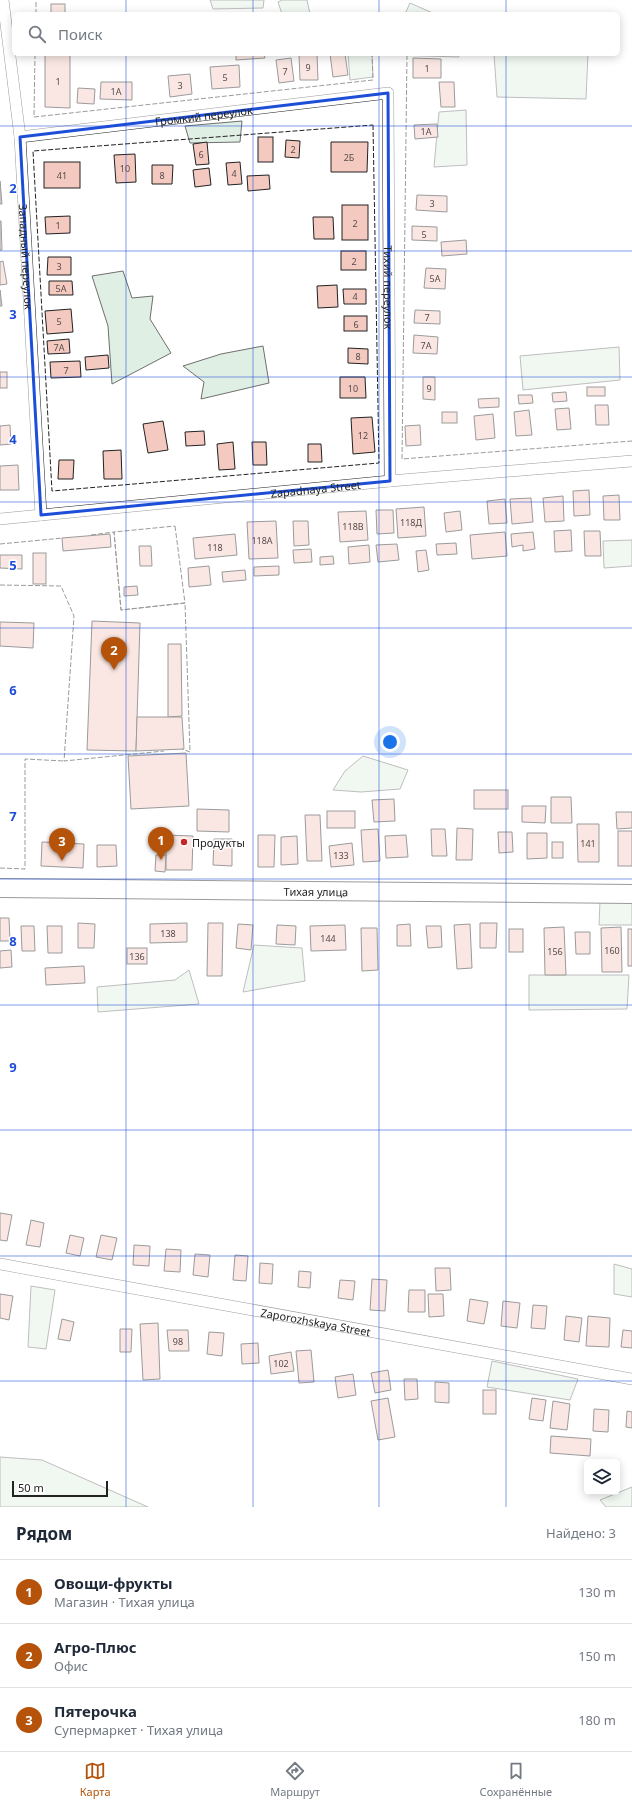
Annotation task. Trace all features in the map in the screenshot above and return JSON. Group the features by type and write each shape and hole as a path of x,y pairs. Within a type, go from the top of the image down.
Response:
{"main road":[{"name":"Тихая улица","path":"0,888 632,894"}],"street":[{"name":"Западный переулок","path":"3,0 20,137 40,515"},
{"name":"Громкий переулок","path":"20,137 388,93"},
{"name":"Тихий переулок","path":"388,93 390,481"},
{"name":"Zapadnaya Street","path":"0,519 390,481 632,461"},
{"name":"Zaporozhskaya Street","path":"0,1264 632,1379"}],"highlighted area":[{"path":"388,93 390,481 41,515 20,137"}],"green space":[{"path":"210,0 264,0 263,8 213,9"},
{"path":"282,0 307,0 310,12 281,12 278,2"},
{"path":"410,3 430,12 406,12"},
{"path":"348,56 372,56 373,77 350,80"},
{"path":"426,56 459,56 459,57"},
{"path":"494,56 588,56 586,99 497,97"},
{"path":"466,110 467,165 434,167 439,112"},
{"path":"242,121 240,142 190,143 185,126"},
{"path":"123,271 132,298 153,296 150,319 171,353 112,384 108,326 92,276"},
{"path":"263,346 269,383 201,399 204,382 183,366 221,354"},
{"path":"619,347 620,380 523,390 520,356"},
{"path":"632,540 632,566 604,568 603,541"},
{"path":"363,756 408,770 400,789 361,792 333,790 345,771"},
{"path":"600,901 632,902 632,925 599,925"},
{"path":"254,945 302,948 305,981 243,992"},
{"path":"189,970 199,1004 98,1012 97,987 175,980"},
{"path":"529,975 629,975 627,1009 529,1010"},
{"path":"614,1264 632,1269 632,1297 614,1294"},
{"path":"31,1286 55,1290 46,1349 28,1347"},
{"path":"492,1361 578,1379 570,1400 487,1387"},
{"path":"0,1457 42,1460 148,1507 0,1507"},
{"path":"632,1487 632,1507 606,1507 600,1500 612,1495 620,1495 620,1492"}],"building":[{"path":"51,4 65,4 65,12 51,12"},
{"path":"45,56 70,56 70,108 45,107"},
{"path":"236,56 264,56 265,58 236,60"},
{"path":"299,56 317,56 318,80 300,80"},
{"path":"330,56 345,56 348,75 333,77"},
{"path":"291,58 294,81 279,83 276,60"},
{"path":"413,58 441,59 441,78 413,78"},
{"path":"239,65 240,87 212,89 210,67"},
{"path":"190,74 192,94 170,97 168,76"},
{"path":"101,82 132,82 132,100 100,99"},
{"path":"439,82 454,82 455,107 441,107"},
{"path":"78,88 95,89 94,104 77,103"},
{"path":"437,124 438,137 415,139 414,125"},
{"path":"258,137 273,137 273,162 258,162"},
{"path":"286,140 300,141 299,158 285,157"},
{"path":"207,142 209,164 196,165 193,144"},
{"path":"331,142 368,142 367,172 331,172"},
{"path":"135,154 136,182 116,183 114,155"},
{"path":"44,162 80,162 80,188 44,188"},
{"path":"240,162 242,184 228,185 226,163"},
{"path":"152,165 173,165 172,184 152,184"},
{"path":"209,168 211,185 195,187 193,170"},
{"path":"269,175 270,189 248,191 247,176"},
{"path":"0,181 2,204 0,204"},
{"path":"417,195 447,196 447,212 416,210"},
{"path":"342,205 368,205 368,240 342,240"},
{"path":"70,216 70,233 46,234 45,217"},
{"path":"313,217 333,217 334,239 314,239"},
{"path":"1,221 2,250 0,250"},
{"path":"412,226 437,227 437,241 412,240"},
{"path":"466,240 467,254 442,256 441,242"},
{"path":"341,251 366,251 366,270 341,270"},
{"path":"48,257 71,257 71,275 47,275"},
{"path":"3,261 7,284 0,285 0,262"},
{"path":"426,268 446,269 445,289 424,288"},
{"path":"49,281 72,281 73,295 49,295"},
{"path":"337,285 338,307 318,308 317,286"},
{"path":"343,289 366,289 366,304 344,304"},
{"path":"0,290 2,306 0,306"},
{"path":"71,309 73,332 47,334 45,311"},
{"path":"415,310 440,311 440,324 414,323"},
{"path":"344,316 367,316 367,331 344,331"},
{"path":"414,335 438,337 437,354 413,353"},
{"path":"69,339 70,353 48,354 47,341"},
{"path":"348,348 368,349 368,364 348,363"},
{"path":"108,355 109,368 86,370 85,357"},
{"path":"80,361 81,377 51,378 50,362"},
{"path":"0,372 7,372 7,388 0,388"},
{"path":"340,377 365,377 366,398 340,398"},
{"path":"423,377 435,377 435,400 423,399"},
{"path":"587,387 605,387 605,396 587,396"},
{"path":"566,392 567,401 553,402 552,393"},
{"path":"518,395 532,395 533,403 519,404"},
{"path":"499,398 499,407 479,408 478,399"},
{"path":"595,405 608,405 609,425 596,425"},
{"path":"569,408 571,429 557,430 555,409"},
{"path":"529,410 532,435 516,436 514,412"},
{"path":"442,412 457,412 457,423 442,423"},
{"path":"493,414 495,438 476,440 474,416"},
{"path":"372,417 375,452 353,454 351,418"},
{"path":"163,421 168,450 148,453 143,424"},
{"path":"10,425 11,444 0,445 0,426"},
{"path":"420,425 421,445 406,446 405,426"},
{"path":"204,431 205,445 186,446 185,432"},
{"path":"233,442 235,469 219,470 217,444"},
{"path":"252,442 266,442 267,465 253,465"},
{"path":"308,444 321,444 322,462 308,462"},
{"path":"121,450 122,479 104,479 103,451"},
{"path":"59,460 74,460 73,479 58,479"},
{"path":"18,465 19,490 0,490 0,466"},
{"path":"589,490 590,515 574,516 573,491"},
{"path":"619,495 620,520 604,520 603,496"},
{"path":"563,496 564,521 545,522 543,498"},
{"path":"531,498 533,522 512,524 510,499"},
{"path":"505,499 507,523 489,524 487,501"},
{"path":"424,507 426,536 398,538 396,509"},
{"path":"376,510 393,510 394,533 377,534"},
{"path":"366,511 368,540 340,542 338,512"},
{"path":"460,511 462,530 446,532 444,513"},
{"path":"276,521 278,558 249,559 247,522"},
{"path":"293,521 308,521 309,545 294,546"},
{"path":"571,530 572,551 555,552 554,531"},
{"path":"584,531 600,531 601,556 585,556"},
{"path":"505,532 507,556 472,559 470,535"},
{"path":"533,532 535,549 523,551 523,545 512,547 511,534"},
{"path":"110,534 111,547 63,551 62,538"},
{"path":"235,534 237,555 195,559 193,538"},
{"path":"456,543 457,554 437,555 436,544"},
{"path":"397,544 399,560 378,562 376,545"},
{"path":"369,545 370,562 349,564 348,547"},
{"path":"139,546 151,546 152,566 140,566"},
{"path":"311,549 312,562 294,563 293,550"},
{"path":"426,550 429,570 418,572 416,551"},
{"path":"33,553 46,553 46,584 33,584"},
{"path":"0,555 22,555 22,569 0,568"},
{"path":"333,556 334,564 320,565 320,557"},
{"path":"209,566 211,585 189,587 188,568"},
{"path":"279,566 279,575 254,576 254,567"},
{"path":"245,570 246,580 223,582 222,572"},
{"path":"137,586 138,595 124,596 124,587"},
{"path":"92,621 140,623 136,751 87,750"},
{"path":"0,622 34,623 33,648 0,646"},
{"path":"168,644 181,644 182,716 168,717"},
{"path":"137,717 182,717 184,749 136,751"},
{"path":"186,753 189,806 131,809 128,756"},
{"path":"474,790 508,790 508,809 474,809"},
{"path":"551,797 571,797 572,823 551,823"},
{"path":"394,799 395,821 374,822 372,800"},
{"path":"522,806 546,806 545,823 522,822"},
{"path":"197,809 229,810 229,832 197,831"},
{"path":"327,811 355,811 355,828 327,828"},
{"path":"616,812 632,812 632,828 617,829"},
{"path":"305,815 320,815 322,861 307,861"},
{"path":"577,824 599,824 599,862 578,862"},
{"path":"457,828 473,829 472,860 456,860"},
{"path":"378,829 380,861 363,862 361,830"},
{"path":"431,829 445,829 447,856 432,856"},
{"path":"618,831 632,831 632,866 618,866"},
{"path":"498,832 512,832 513,852 499,853"},
{"path":"527,833 547,833 547,858 527,859"},
{"path":"166,835 193,836 192,870 166,870"},
{"path":"258,835 275,835 274,867 258,867"},
{"path":"406,835 408,857 386,858 385,836"},
{"path":"297,836 298,864 281,865 281,837"},
{"path":"214,839 232,839 232,866 213,865"},
{"path":"42,842 84,844 83,868 41,866"},
{"path":"552,842 563,842 563,858 552,858"},
{"path":"352,843 354,865 331,867 329,846"},
{"path":"97,845 116,845 117,866 97,867"},
{"path":"156,855 166,855 165,872 155,871"},
{"path":"0,918 9,918 10,941 0,941"},
{"path":"78,923 95,924 94,948 78,948"},
{"path":"187,923 187,942 150,943 150,924"},
{"path":"208,923 223,923 222,976 207,976"},
{"path":"480,923 497,923 496,948 480,948"},
{"path":"238,924 253,925 251,950 236,948"},
{"path":"410,924 411,946 397,946 397,925"},
{"path":"470,924 472,968 457,969 454,925"},
{"path":"277,925 296,926 295,945 276,944"},
{"path":"345,925 346,950 311,951 310,926"},
{"path":"21,926 34,926 35,951 22,951"},
{"path":"47,926 62,926 62,953 48,953"},
{"path":"426,926 441,926 442,947 428,948"},
{"path":"564,927 566,975 545,975 544,928"},
{"path":"621,927 622,972 602,972 601,928"},
{"path":"361,928 377,928 378,970 362,971"},
{"path":"509,929 523,929 523,952 509,952"},
{"path":"628,929 632,929 632,966 628,966"},
{"path":"575,932 590,932 590,954 576,954"},
{"path":"127,948 147,948 147,964 127,964"},
{"path":"11,950 12,967 0,968 0,951"},
{"path":"84,966 85,983 46,985 45,968"},
{"path":"0,1213 12,1215 7,1241 0,1240"},
{"path":"31,1220 44,1223 40,1247 26,1245"},
{"path":"70,1235 84,1238 80,1256 66,1253"},
{"path":"101,1235 117,1238 112,1260 96,1257"},
{"path":"134,1245 150,1246 149,1266 133,1265"},
{"path":"166,1249 181,1250 180,1272 164,1271"},
{"path":"195,1254 210,1255 208,1277 193,1275"},
{"path":"235,1255 248,1256 246,1281 233,1280"},
{"path":"260,1263 273,1264 272,1284 259,1283"},
{"path":"435,1268 450,1268 451,1290 436,1291"},
{"path":"299,1271 311,1272 310,1288 298,1287"},
{"path":"372,1279 387,1280 385,1311 370,1310"},
{"path":"340,1280 355,1281 353,1300 338,1298"},
{"path":"409,1290 425,1290 425,1312 408,1312"},
{"path":"0,1294 13,1296 9,1320 0,1318"},
{"path":"428,1294 443,1294 444,1316 429,1317"},
{"path":"470,1299 488,1302 484,1324 467,1321"},
{"path":"503,1301 520,1303 517,1328 501,1326"},
{"path":"533,1305 547,1306 545,1329 531,1328"},
{"path":"566,1316 582,1318 579,1342 564,1340"},
{"path":"588,1316 610,1318 609,1347 586,1346"},
{"path":"62,1319 74,1322 70,1341 58,1339"},
{"path":"158,1323 160,1379 143,1380 140,1324"},
{"path":"120,1329 132,1329 131,1352 120,1352"},
{"path":"167,1330 188,1330 189,1351 169,1351"},
{"path":"623,1330 632,1331 632,1348 621,1347"},
{"path":"209,1332 224,1333 222,1356 207,1354"},
{"path":"258,1343 259,1363 242,1364 241,1344"},
{"path":"311,1350 314,1382 299,1383 296,1351"},
{"path":"291,1352 294,1371 271,1374 269,1356"},
{"path":"388,1370 391,1390 375,1393 371,1373"},
{"path":"353,1374 356,1395 338,1398 335,1377"},
{"path":"404,1379 417,1379 418,1399 405,1400"},
{"path":"435,1382 449,1383 449,1403 435,1402"},
{"path":"483,1390 496,1390 496,1414 483,1414"},
{"path":"388,1398 395,1437 378,1440 371,1401"},
{"path":"532,1398 546,1400 543,1421 529,1419"},
{"path":"553,1401 570,1404 567,1430 550,1428"},
{"path":"594,1409 609,1410 608,1432 593,1431"},
{"path":"627,1411 632,1412 632,1428 626,1427"},
{"path":"551,1436 591,1439 590,1456 550,1453"}],"fence":[{"path":"36,0 36,12"},
{"path":"35,56 34,117 373,80 372,56"},
{"path":"407,56 402,459 632,441"},
{"path":"373,125 379,463 52,491 33,151 373,125"},
{"path":"175,526 185,603 121,610 114,532 175,526"},
{"path":"91,535 114,532 121,610 185,603 190,752 182,749"},
{"path":"0,544 63,538"},
{"path":"0,585 61,586 74,616 64,761 164,751"},
{"path":"0,868 25,869 25,759 64,761"}],"place":[{"name":"Агро-Плюс","path":"114,670"},
{"name":"Продукты","path":"184,842"},
{"name":"Овощи-фрукты","path":"161,860"},
{"name":"Пятерочка","path":"62,861"}]}
